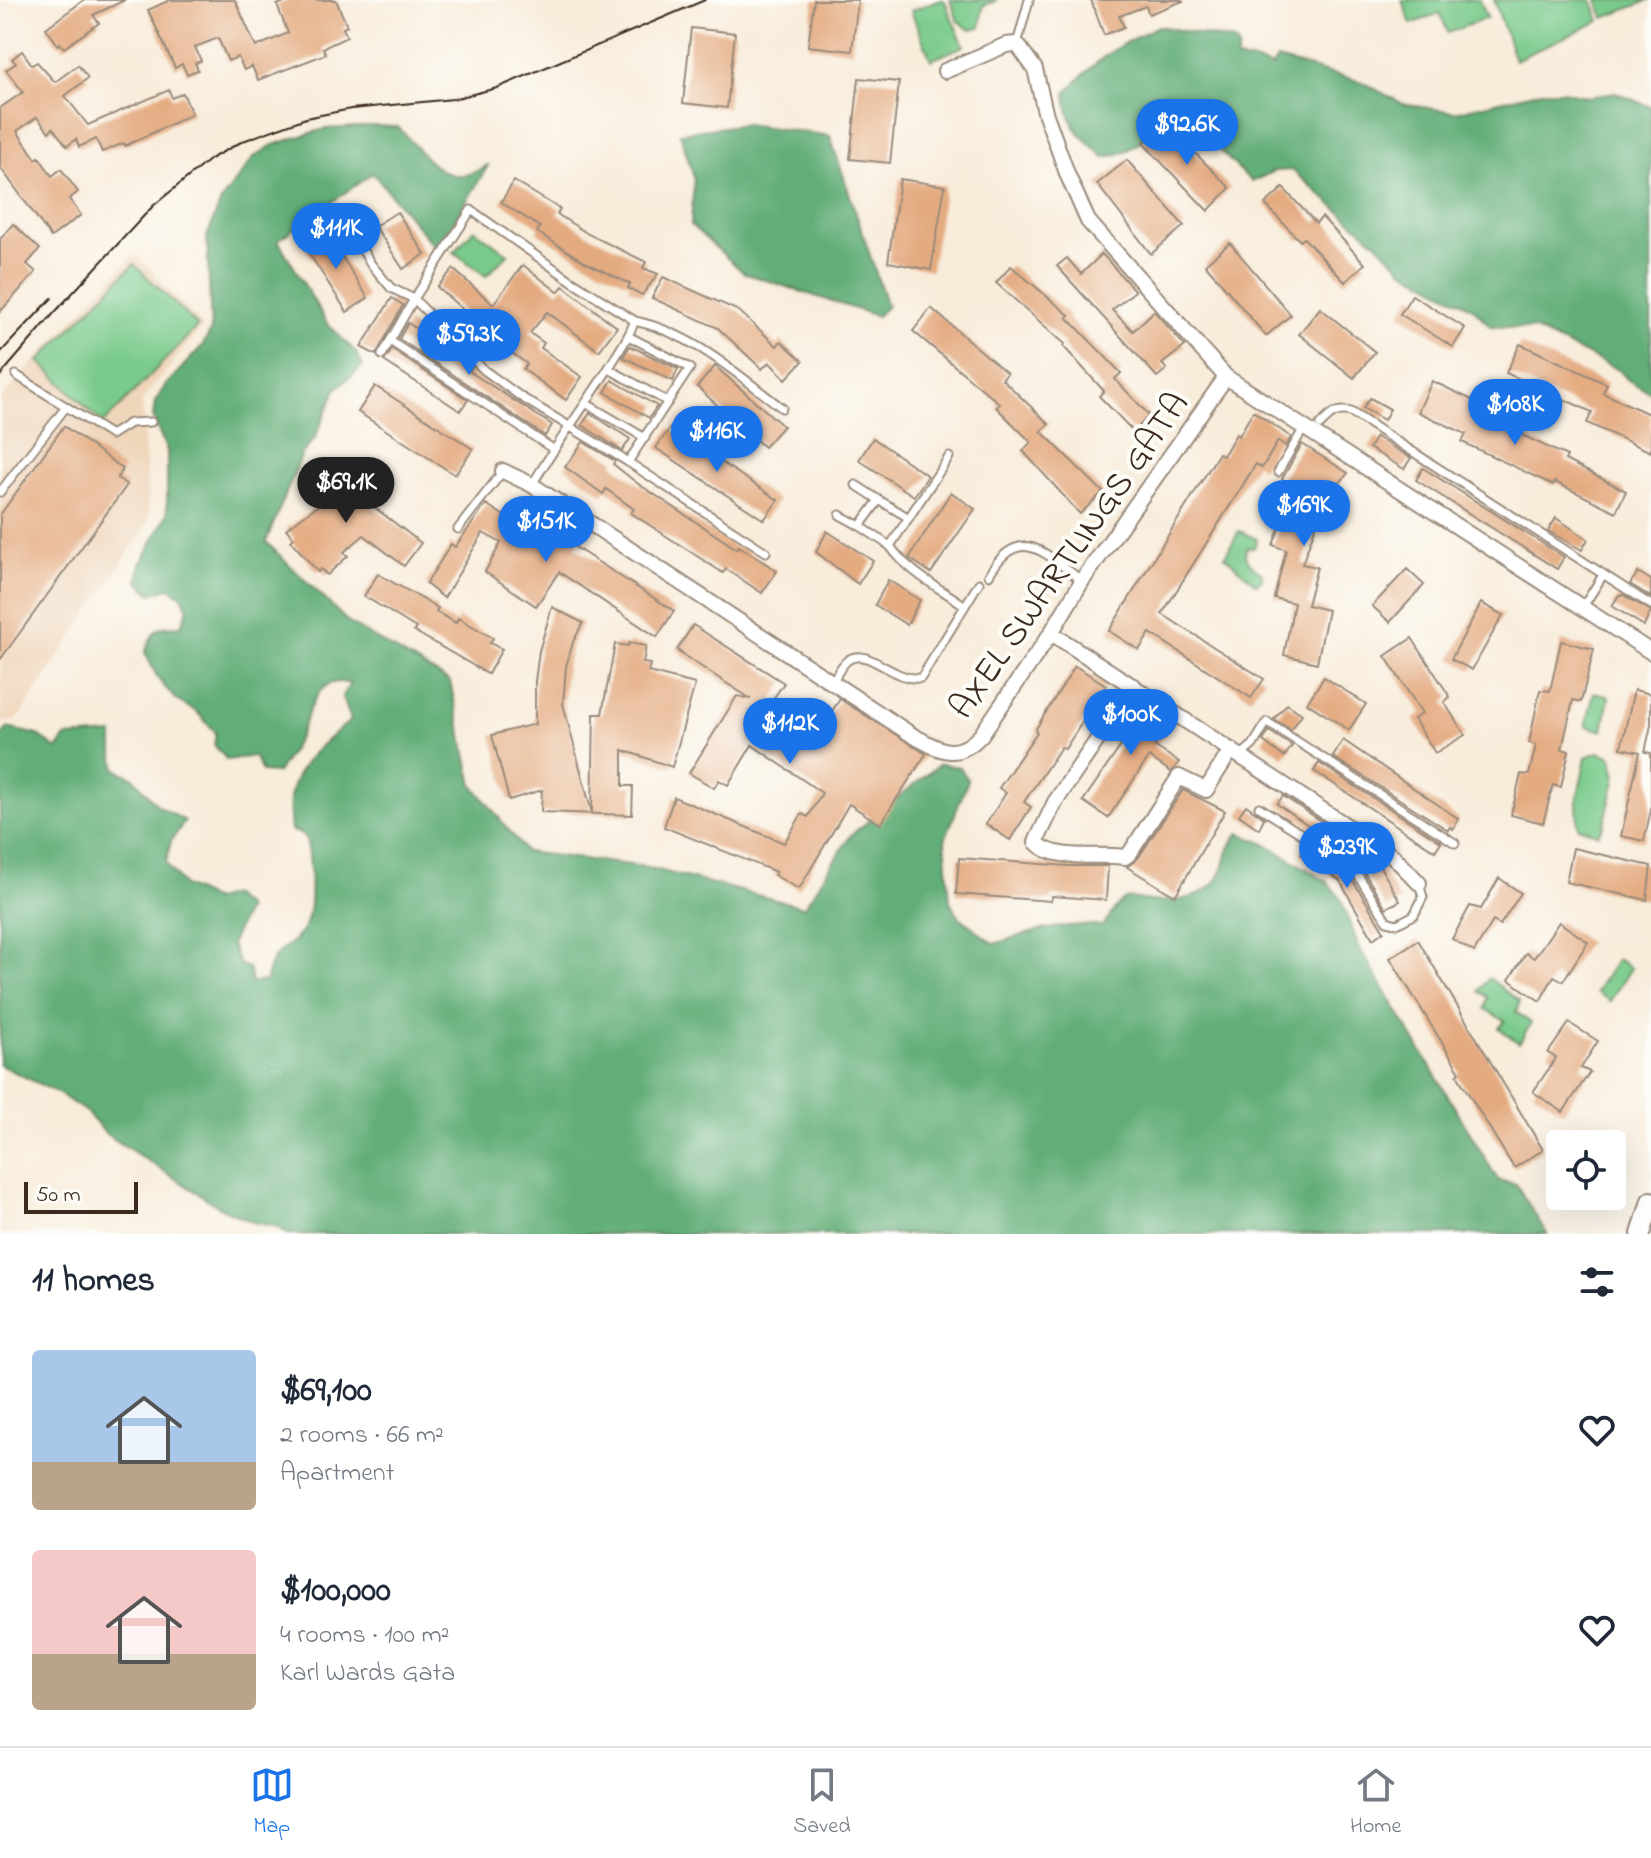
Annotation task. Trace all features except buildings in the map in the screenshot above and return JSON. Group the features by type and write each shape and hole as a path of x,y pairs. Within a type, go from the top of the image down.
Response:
{"street":[{"path":"945,71 1006,45 1017,44 1035,69 1050,125 1088,221 1226,377 1651,652"},
{"name":"AXEL SWARTLINGS GATA","path":"503,471 532,485 912,735 938,750 954,752 969,748 981,735 1051,633 1082,581 1226,377"},
{"path":"1051,633 1393,856 1419,883"},
{"path":"1134,686 1055,802 1036,842 1043,849 1069,856 1101,854 1125,857 1179,777 1206,790 1236,753"},
{"path":"1641,1234 1651,1201"}],"lane":[{"path":"1017,44 1029,0"},
{"path":"382,355 471,210 635,321 654,325 701,348 782,408"},
{"path":"350,230 371,264 391,288 414,299 484,370 521,397 766,552"},
{"path":"532,485 553,449 609,369 635,321"},
{"path":"628,336 690,368 628,462"},
{"path":"390,341 553,449"},
{"path":"609,369 668,402"},
{"path":"16,375 111,435 130,423 151,422"},
{"path":"587,404 645,438"},
{"path":"0,492 66,407"},
{"path":"1320,425 1333,412 1351,412 1651,605"},
{"path":"1278,472 1304,428"},
{"path":"890,546 949,457"},
{"path":"458,529 503,471"},
{"path":"856,485 909,518"},
{"path":"860,526 879,500"},
{"path":"840,515 890,546 914,572 964,605"},
{"path":"989,575 1000,556 1015,546 1031,546 1082,581"},
{"path":"1583,607 1603,575"},
{"path":"833,681 846,661 856,656 867,658 910,680 921,678 979,583"},
{"path":"1236,753 1253,745 1267,722 1455,843"},
{"path":"1259,807 1352,866 1387,921 1397,924 1414,915 1423,897 1419,883"}],"shaded area":[{"path":"135,253 203,326 142,400 149,522 16,721 0,722 0,399"}],"green space":[{"path":"944,0 964,46 931,60 911,11"},
{"path":"950,0 997,0 983,6 980,28 970,30 958,21"},
{"path":"1402,0 1480,0 1487,18 1448,33 1440,13 1411,24"},
{"path":"1494,0 1592,0 1600,21 1515,60"},
{"path":"1597,0 1650,0 1604,18"},
{"path":"1159,26 1234,41 1239,48 1236,59 1272,67 1277,59 1362,82 1403,104 1454,112 1542,91 1563,91 1589,97 1615,92 1651,107 1651,393 1628,380 1619,370 1533,329 1490,326 1474,309 1402,269 1377,243 1292,170 1274,171 1252,182 1175,107 1135,145 1116,155 1104,157 1076,130 1069,115 1066,93 1108,54"},
{"path":"745,124 830,136 887,306 877,316 744,273 691,225 694,178 680,133"},
{"path":"398,127 428,160 449,174 474,172 489,164 437,250 373,173 278,240 328,325 355,351 363,366 336,389 315,438 302,454 266,542 349,623 450,682 473,785 526,852 646,867 804,907 851,835 940,764 960,767 968,780 945,840 950,901 957,915 994,944 1060,927 1102,926 1126,899 1169,901 1198,894 1219,877 1230,846 1239,833 1268,845 1326,881 1340,897 1359,947 1498,1180 1516,1184 1547,1234 288,1234 275,1226 255,1223 223,1209 106,1134 86,1112 58,1093 0,1065 0,737 8,728 38,735 57,749 66,737 113,734 116,769 134,778 157,805 185,821 171,841 166,863 184,886 214,900 231,895 247,908 231,943 239,964 249,969 251,983 266,981 272,960 304,928 310,896 309,856 305,836 291,830 290,798 305,763 351,720 342,696 350,684 338,682 328,685 314,699 297,741 277,773 262,772 254,756 227,760 214,745 216,733 197,712 176,700 159,680 145,653 157,630 181,626 188,609 183,597 169,588 151,594 138,581 141,564 167,514 167,451 153,418 155,402 165,386 203,345 211,330 207,237 221,201 254,157 273,145 324,129"},
{"path":"474,229 508,254 486,276 454,252"},
{"path":"134,264 198,326 103,424 39,361"},
{"path":"1239,531 1257,539 1254,548 1247,547 1246,552 1249,562 1262,573 1262,579 1256,584 1225,556"},
{"path":"1594,692 1609,697 1603,731 1586,726"},
{"path":"1598,752 1611,756 1616,776 1604,825 1598,834 1578,827 1577,801 1586,757"},
{"path":"1617,959 1631,968 1610,1001 1596,992"},
{"path":"1489,978 1520,1002 1516,1012 1531,1023 1519,1043 1499,1028 1505,1021 1485,1009 1488,997 1479,991"}],"tram line":[{"path":"0,376 153,206 210,159 243,141 306,118 351,109 453,99 497,88 705,0"},
{"path":"0,353 52,298"}]}
